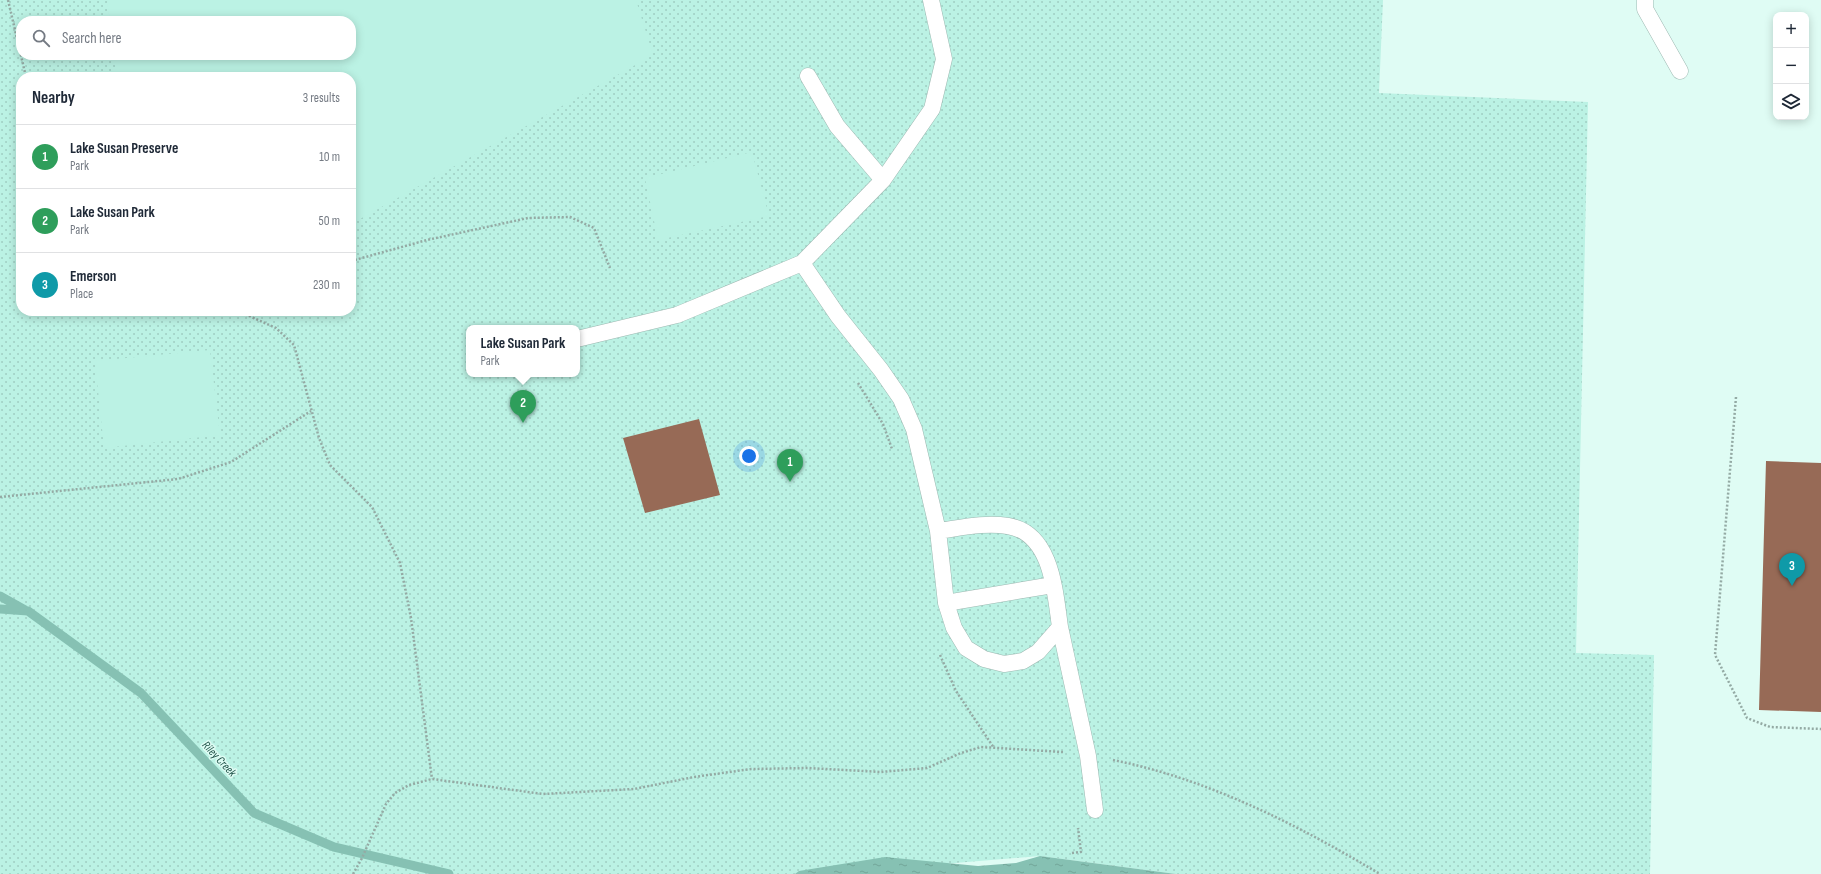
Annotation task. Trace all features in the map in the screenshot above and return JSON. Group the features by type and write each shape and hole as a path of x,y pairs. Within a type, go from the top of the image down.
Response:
{"lane":[{"path":"580,338 677,315 802,263 883,180 932,109 944,59 930,0"},
{"path":"1645,0 1645,9 1680,71"},
{"path":"808,76 836,126 883,180"},
{"path":"802,263 838,316 881,370 901,399 914,429 938,531 946,603 954,628 966,648 984,659 1004,664 1023,661 1038,652 1060,627"},
{"path":"938,531 988,525 1008,526 1022,531 1037,542 1046,562 1053,585 1060,627 1088,756 1095,810"},
{"path":"946,603 1053,585"}],"path":[{"path":"8,0 16,34"},
{"path":"22,60 25,72"},
{"path":"356,260 427,240 528,218 570,217 594,228 610,268"},
{"path":"249,316 276,328 294,345 319,438 330,465 372,507 400,564 411,618 432,779"},
{"path":"1736,397 1715,655 1747,718 1770,727 1821,729"},
{"path":"0,497 178,479 231,462 311,411"},
{"path":"353,874 362,858 386,804 395,793 409,785 432,779 543,794 634,789 694,777 751,769 808,768 881,772 927,768 961,753 981,747 1077,753 1130,764 1208,787 1297,828 1380,874"},
{"path":"1072,853 1081,852 1078,821"}],"shaded area":[{"path":"0,0 1383,0 1379,93 1588,102 1576,653 1654,655 1650,874 1176,874 1040,856 823,874 0,874"},
{"path":"107,0 636,0 653,55 356,221 356,72 116,72 114,60 356,60 356,16 109,16"},
{"path":"752,152 769,216 658,240 645,178"},
{"path":"210,350 220,435 104,448 95,361"}],"water":[{"path":"1040,856 1176,874 795,874 799,871 885,857 978,866 1016,863"}],"building":[{"path":"699,419 720,495 645,513 623,438"},
{"path":"1766,461 1821,463 1821,712 1759,710"}],"waterway":[{"path":"0,596 25,610"},
{"name":"Riley Creek","path":"0,609 28,611 141,693 254,813 334,847 449,874"}],"place":[{"name":"Lake Susan Park","path":"523,423"},
{"name":"Lake Susan Preserve","path":"790,482"},
{"name":"Emerson","path":"1792,586"}]}
